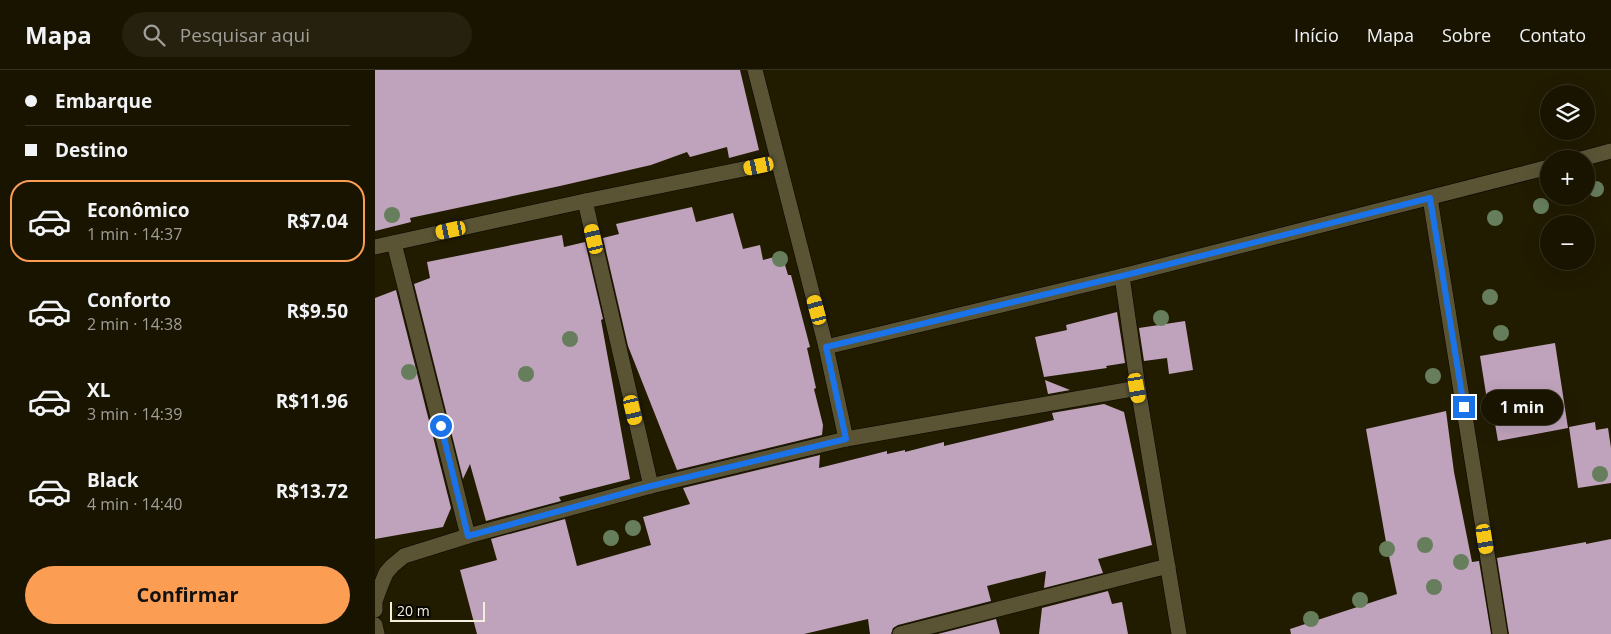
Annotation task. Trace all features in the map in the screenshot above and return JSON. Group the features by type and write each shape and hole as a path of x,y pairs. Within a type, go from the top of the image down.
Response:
{"street":[{"path":"755,70 826,347 846,439"},
{"path":"1595,155 1611,151"},
{"path":"375,247 585,201 779,162"},
{"path":"826,347 1122,276 1540,169"},
{"path":"1430,198 1500,634"},
{"path":"585,201 651,486"},
{"path":"394,243 468,536"},
{"path":"1122,276 1137,388 1179,634"},
{"path":"375,610 375,601 387,573 404,556 468,536 651,486 846,439 1137,388"},
{"path":"900,634 1168,566"},
{"path":"375,625 377,634"}],"building":[{"path":"375,70 740,70 759,150 729,158 727,147 690,157 687,152 651,165 410,218 411,222 375,231"},
{"path":"692,207 696,222 733,213 743,249 760,245 763,260 782,255 788,275 791,275 810,347 807,348 823,425 822,435 677,470 628,346 603,238 619,234 616,224"},
{"path":"562,235 564,247 585,242 603,319 601,320 630,479 559,497 561,501 486,521 470,464 463,479 414,284 430,278 427,262"},
{"path":"396,290 451,508 443,527 375,539 375,298"},
{"path":"1117,312 1125,363 1106,366 1107,368 1044,377 1035,337 1067,330 1066,325"},
{"path":"1185,321 1193,370 1169,374 1167,358 1144,361 1139,328"},
{"path":"1555,343 1568,428 1498,441 1494,418 1490,419 1480,356"},
{"path":"1045,380 1070,390 1048,394"},
{"path":"1104,404 1124,412 1152,545 1098,559 1103,573 1044,588 1046,571 987,586 991,601 898,625 893,628 891,634 870,634 868,619 804,634 477,634 460,570 497,560 491,539 565,519 577,566 651,545 643,517 690,504 683,488 820,455 819,468 887,451 887,454 905,450 905,452 944,442 944,446 1054,420 1052,413"},
{"path":"1446,411 1454,472 1472,562 1479,561 1491,634 1291,634 1290,629 1397,594 1366,429"},
{"path":"1595,422 1596,430 1608,428 1611,448 1611,483 1578,488 1569,427"},
{"path":"1611,539 1611,634 1509,634 1497,558"},
{"path":"1108,591 1112,604 1122,602 1128,634 1039,634 1042,608"},
{"path":"996,619 1000,634 938,634"}],"route":[{"path":"441,426 468,536 651,486 846,439 826,347 1122,276 1430,198 1464,407"}]}
